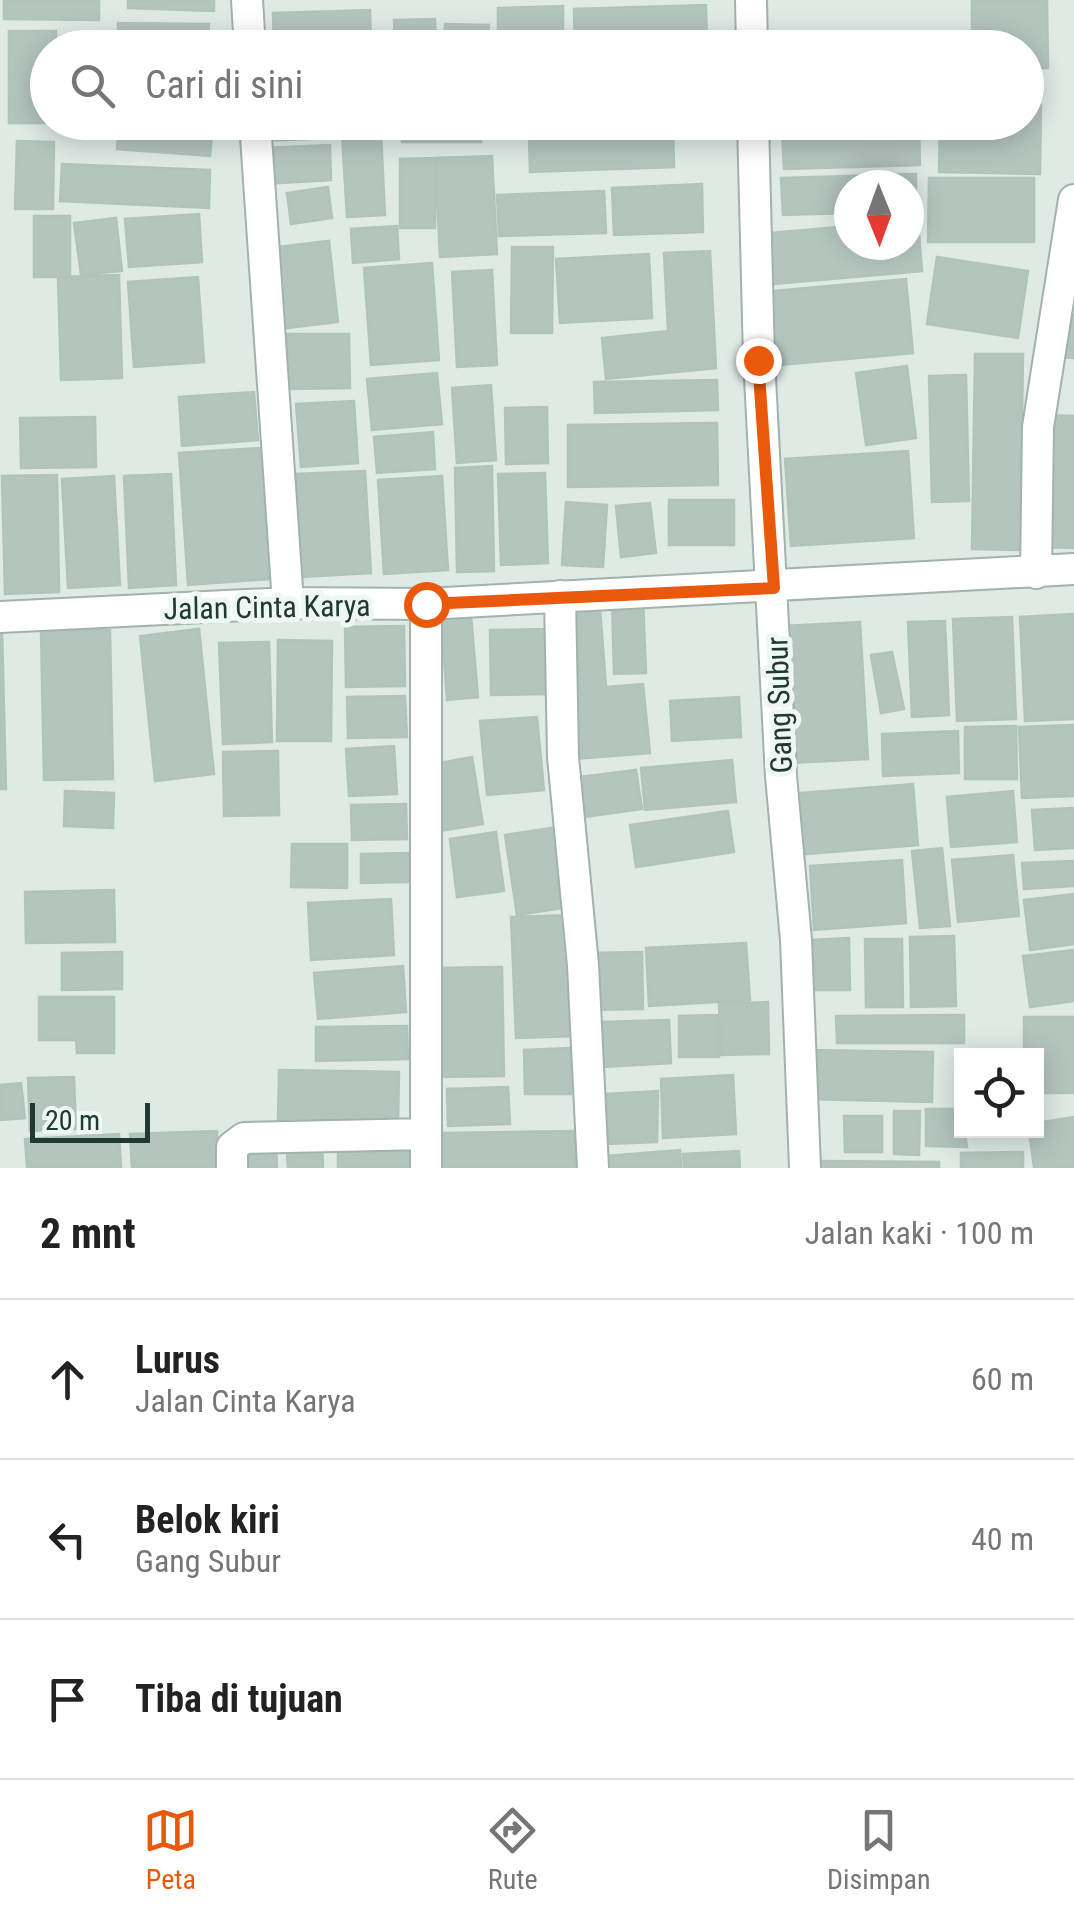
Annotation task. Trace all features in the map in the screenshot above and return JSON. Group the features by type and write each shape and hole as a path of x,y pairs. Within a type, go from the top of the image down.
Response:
{"street":[{"path":"247,0 249,30"},
{"path":"751,0 752,30"},
{"path":"256,140 288,603"},
{"name":"Gang Subur","path":"753,140 758,360 805,1168"},
{"path":"1036,573 1038,427 1074,200"},
{"name":"Jalan Cinta Karya","path":"0,617 288,603 426,604 1074,570"},
{"path":"560,596 563,757 583,965 593,1168"},
{"path":"426,604 426,1168"},
{"path":"232,1168 232,1147 244,1138 426,1134"}],"building":[{"path":"4,0 99,0 99,20 4,19"},
{"path":"128,0 214,0 214,11 128,8"},
{"path":"972,0 1047,0 1048,68 1044,68 1044,30 972,30"},
{"path":"706,5 707,30 575,30 574,9"},
{"path":"563,6 563,30 498,30 498,8"},
{"path":"370,10 371,30 273,30 273,13"},
{"path":"435,19 435,30 394,30 394,20"},
{"path":"118,23 209,24 209,30 118,30"},
{"path":"445,24 489,25 489,30 445,30"},
{"path":"9,31 30,31 30,123 9,123"},
{"path":"118,140 211,140 210,156 117,149"},
{"path":"342,140 381,140 385,215 347,217"},
{"path":"402,140 481,140 481,142"},
{"path":"529,140 673,140 674,167 530,172"},
{"path":"782,140 919,140 920,165 784,169"},
{"path":"940,140 1040,140 1040,174 939,172"},
{"path":"17,141 54,142 53,209 15,209"},
{"path":"330,145 331,180 264,184 263,148"},
{"path":"492,156 497,254 440,257 435,158"},
{"path":"435,158 435,228 400,228 400,159"},
{"path":"62,164 210,170 209,208 60,201"},
{"path":"834,176 834,213 783,215 781,178"},
{"path":"929,178 1034,178 1034,242 928,242"},
{"path":"702,184 703,232 614,235 612,188"},
{"path":"328,187 332,218 291,224 287,193"},
{"path":"604,191 606,233 499,236 497,195"},
{"path":"199,214 202,262 129,267 125,219"},
{"path":"34,216 70,216 70,277 34,277"},
{"path":"116,218 122,271 81,275 74,223"},
{"path":"397,226 399,259 353,263 351,229"},
{"path":"834,227 834,260 921,260 922,271 763,285 759,234"},
{"path":"329,241 338,322 278,329 268,248"},
{"path":"512,247 553,247 552,333 511,333"},
{"path":"710,251 716,368 606,379 602,338 668,331 664,253"},
{"path":"649,254 652,318 560,323 556,259"},
{"path":"937,257 1028,271 1018,338 927,324"},
{"path":"432,263 439,360 371,365 364,268"},
{"path":"492,270 497,365 457,367 452,272"},
{"path":"119,275 122,378 61,380 58,277"},
{"path":"198,277 204,362 134,367 128,282"},
{"path":"906,279 913,353 769,366 762,292"},
{"path":"1061,314 1074,315 1074,358 1058,357"},
{"path":"287,334 349,334 350,388 288,389"},
{"path":"975,354 1023,354 1020,550 972,549"},
{"path":"907,366 916,438 866,445 856,373"},
{"path":"437,373 442,424 372,430 367,379"},
{"path":"966,375 969,501 932,502 929,376"},
{"path":"717,380 718,410 595,413 594,382"},
{"path":"491,385 496,460 457,463 452,388"},
{"path":"254,392 258,440 182,446 179,397"},
{"path":"354,401 358,463 301,467 296,404"},
{"path":"547,407 548,463 506,464 505,408"},
{"path":"1045,415 1074,416 1074,548 1041,547"},
{"path":"95,417 96,467 21,468 20,418"},
{"path":"717,423 718,485 568,487 568,425"},
{"path":"433,432 435,469 377,473 374,437"},
{"path":"262,448 271,579 188,585 179,453"},
{"path":"908,451 914,538 791,546 785,459"},
{"path":"492,466 494,571 457,572 455,468"},
{"path":"365,471 371,573 302,577 296,474"},
{"path":"545,473 548,563 501,565 498,474"},
{"path":"171,474 176,585 129,588 124,476"},
{"path":"57,475 59,592 5,594 2,476"},
{"path":"114,476 120,585 68,588 62,479"},
{"path":"442,476 448,570 384,574 378,480"},
{"path":"669,500 734,500 734,545 669,545"},
{"path":"566,502 607,505 603,567 562,565"},
{"path":"650,503 656,553 621,557 616,506"},
{"path":"643,599 646,673 614,674 612,600"},
{"path":"600,608 606,687 643,684 650,753 575,759 569,692 579,691 572,610"},
{"path":"1074,614 1074,719 1025,721 1020,617"},
{"path":"471,615 478,697 447,700 441,617"},
{"path":"1012,617 1016,719 957,721 953,619"},
{"path":"945,621 949,715 912,717 908,622"},
{"path":"860,622 868,759 791,763 784,626"},
{"path":"404,626 405,686 346,687 345,627"},
{"path":"199,629 214,774 155,781 140,636"},
{"path":"550,629 551,694 491,695 490,630"},
{"path":"2,630 6,789 0,789"},
{"path":"110,630 113,779 44,780 41,631"},
{"path":"278,640 332,641 331,741 277,741"},
{"path":"269,642 272,742 223,744 219,643"},
{"path":"892,652 904,709 881,713 871,655"},
{"path":"405,696 407,737 348,738 347,697"},
{"path":"739,697 741,737 672,741 670,701"},
{"path":"537,717 544,790 487,795 480,721"},
{"path":"1074,725 1074,796 1022,798 1019,727"},
{"path":"1016,726 1017,779 965,779 965,727"},
{"path":"958,731 959,773 883,776 882,734"},
{"path":"394,746 397,794 349,796 346,749"},
{"path":"278,751 279,815 224,816 223,752"},
{"path":"472,757 483,824 440,831 429,765"},
{"path":"732,760 736,802 645,810 641,768"},
{"path":"636,770 642,809 577,818 571,778"},
{"path":"913,784 918,845 795,855 790,794"},
{"path":"65,791 114,793 113,828 64,826"},
{"path":"1013,791 1017,842 951,847 947,797"},
{"path":"406,804 407,839 352,840 351,805"},
{"path":"1074,808 1074,848 1035,850 1032,810"},
{"path":"728,811 734,852 636,867 630,825"},
{"path":"558,827 570,907 517,915 505,835"},
{"path":"496,832 504,891 457,897 450,839"},
{"path":"292,844 347,844 347,888 291,887"},
{"path":"942,848 950,926 920,928 912,851"},
{"path":"409,853 409,882 361,883 361,854"},
{"path":"1013,855 1019,916 958,922 952,860"},
{"path":"902,860 906,923 814,930 810,866"},
{"path":"1074,861 1074,886 1024,889 1022,863"},
{"path":"114,890 115,942 26,943 25,892"},
{"path":"1074,894 1074,944 1030,950 1024,900"},
{"path":"391,899 394,955 311,960 308,903"},
{"path":"572,915 577,1036 516,1038 511,917"},
{"path":"954,936 956,1006 911,1007 910,937"},
{"path":"849,938 850,990 810,990 809,940"},
{"path":"865,939 902,939 903,1007 866,1007"},
{"path":"746,943 750,1000 649,1006 646,948"},
{"path":"1074,950 1074,1001 1030,1007 1023,956"},
{"path":"122,952 122,989 62,990 62,953"},
{"path":"642,952 643,1009 587,1010 586,953"},
{"path":"403,966 406,1012 318,1019 314,973"},
{"path":"502,967 504,1076 436,1077 435,968"},
{"path":"39,997 114,997 114,1053 77,1053 76,1040 39,1040"},
{"path":"768,1002 769,1054 721,1055 719,1004"},
{"path":"719,1015 719,1057 679,1057 679,1016"},
{"path":"964,1015 964,1043 837,1043 836,1016"},
{"path":"1024,1017 1074,1017 1074,1093 1044,1093 1044,1048 1024,1048"},
{"path":"669,1020 671,1063 604,1067 602,1022"},
{"path":"407,1026 408,1059 316,1061 316,1027"},
{"path":"570,1048 571,1094 525,1094 524,1050"},
{"path":"806,1050 933,1052 932,1102 805,1099"},
{"path":"279,1070 399,1072 398,1124 278,1122"},
{"path":"733,1075 736,1134 663,1138 661,1079"},
{"path":"74,1077 76,1129 30,1131 28,1078"},
{"path":"21,1083 25,1118 0,1120 0,1085"},
{"path":"508,1087 510,1124 448,1126 447,1089"},
{"path":"658,1091 657,1142 608,1144 606,1094"},
{"path":"926,1109 954,1109 954,1138 966,1138 967,1147 926,1146"},
{"path":"894,1111 920,1111 919,1155 894,1154"},
{"path":"844,1116 882,1116 882,1152 845,1152"},
{"path":"1074,1117 1074,1168 1034,1168 1030,1138 1044,1138 1044,1122"},
{"path":"217,1131 218,1168 132,1168 130,1134"},
{"path":"574,1131 575,1168 444,1168 444,1133"},
{"path":"119,1134 121,1168 27,1168 25,1139"},
{"path":"322,1138 323,1168 288,1168 286,1140"},
{"path":"410,1141 411,1168 338,1168 338,1143"},
{"path":"276,1145 277,1168 237,1168 236,1147"},
{"path":"680,1150 681,1168 607,1168 607,1156"},
{"path":"739,1151 740,1168 684,1168 683,1154"},
{"path":"1023,1152 1023,1168 961,1168 961,1153"},
{"path":"820,1161 939,1162 939,1168 820,1168"}],"route":[{"path":"426,604 774,588 758,360"}]}
